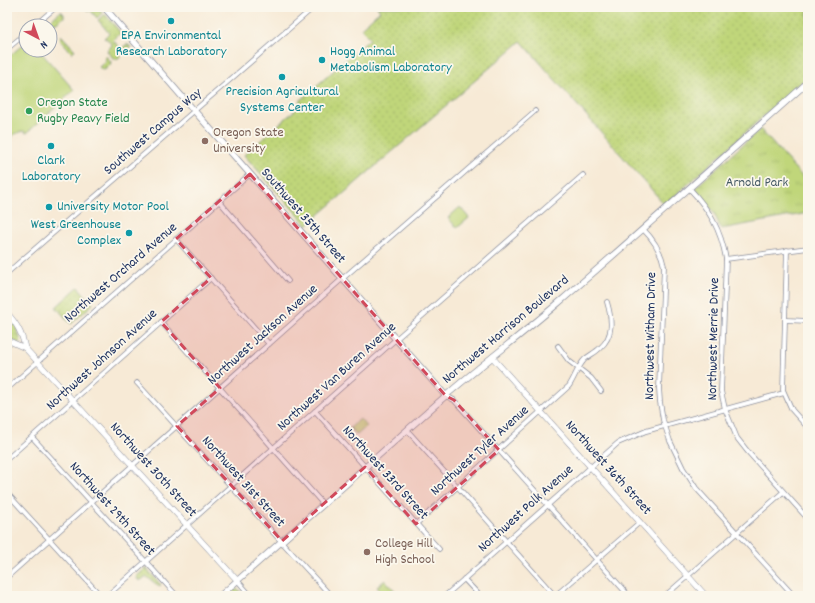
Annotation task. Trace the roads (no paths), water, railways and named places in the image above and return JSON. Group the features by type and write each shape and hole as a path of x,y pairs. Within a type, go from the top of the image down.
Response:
{"main road":[{"name":"Southwest 35th Street","path":"104,7 446,396"},
{"name":"Northwest Harrison Boulevard","path":"220,596 446,396 534,324 643,229 808,82"}],"street":[{"path":"43,18 56,7"},
{"name":"Southwest Campus Way","path":"7,273 314,7"},
{"path":"7,49 18,40"},
{"name":"Northwest Jackson Avenue","path":"7,577 342,279 535,111"},
{"name":"Northwest Orchard Avenue","path":"7,389 250,174"},
{"name":"Northwest Van Buren Avenue","path":"107,596 396,339 583,176"},
{"name":"Northwest Merrie Drive","path":"689,188 700,200 714,220 722,241 726,259 721,391 725,409 737,438 808,519"},
{"path":"219,201 288,281"},
{"name":"Northwest Witham Drive","path":"643,229 658,248 664,266 659,388 665,425 675,454 691,482 794,596"},
{"path":"176,239 269,344"},
{"path":"726,259 808,248"},
{"path":"787,250 784,393 792,410 808,428"},
{"name":"Northwest Johnson Avenue","path":"7,459 211,278"},
{"path":"579,368 586,359 604,345 610,335 612,324 608,302"},
{"path":"7,313 19,329 25,348"},
{"path":"786,320 808,321"},
{"path":"161,322 323,504"},
{"path":"7,340 25,348"},
{"path":"558,346 569,361 591,378 601,391"},
{"name":"Northwest 30th Street","path":"25,348 251,596"},
{"name":"Northwest 36th Street","path":"492,357 706,596"},
{"name":"Northwest Tyler Avenue","path":"416,524 569,386 579,368"},
{"name":"Northwest 31st Street","path":"137,383 331,596"},
{"name":"Northwest Polk Avenue","path":"445,596 618,443 641,432 784,393"},
{"path":"446,396 454,400 629,596"},
{"name":"Northwest 33rd Street","path":"315,411 439,549"},
{"path":"407,430 555,596 640,522"},
{"name":"Northwest 29th Street","path":"32,437 177,596"},
{"path":"665,596 783,492"},
{"path":"7,493 101,596"},
{"path":"464,579 480,596"},
{"path":"7,593 10,596"}],"place":[{"name":"EPA Environmental Research Laboratory","path":"171,21"},
{"name":"Hogg Animal Metabolism Laboratory","path":"322,60"},
{"name":"Precision Agricultural Systems Center","path":"282,77"},
{"name":"Oregon State Rugby Peavy Field","path":"29,111"},
{"name":"Oregon State University","path":"205,141"},
{"name":"Clark Laboratory","path":"51,146"},
{"name":"University Motor Pool","path":"49,207"},
{"name":"West Greenhouse Complex","path":"129,233"},
{"name":"College Hill High School","path":"367,552"}],"park label":[{"name":"Arnold Park","path":"757,183"}]}
